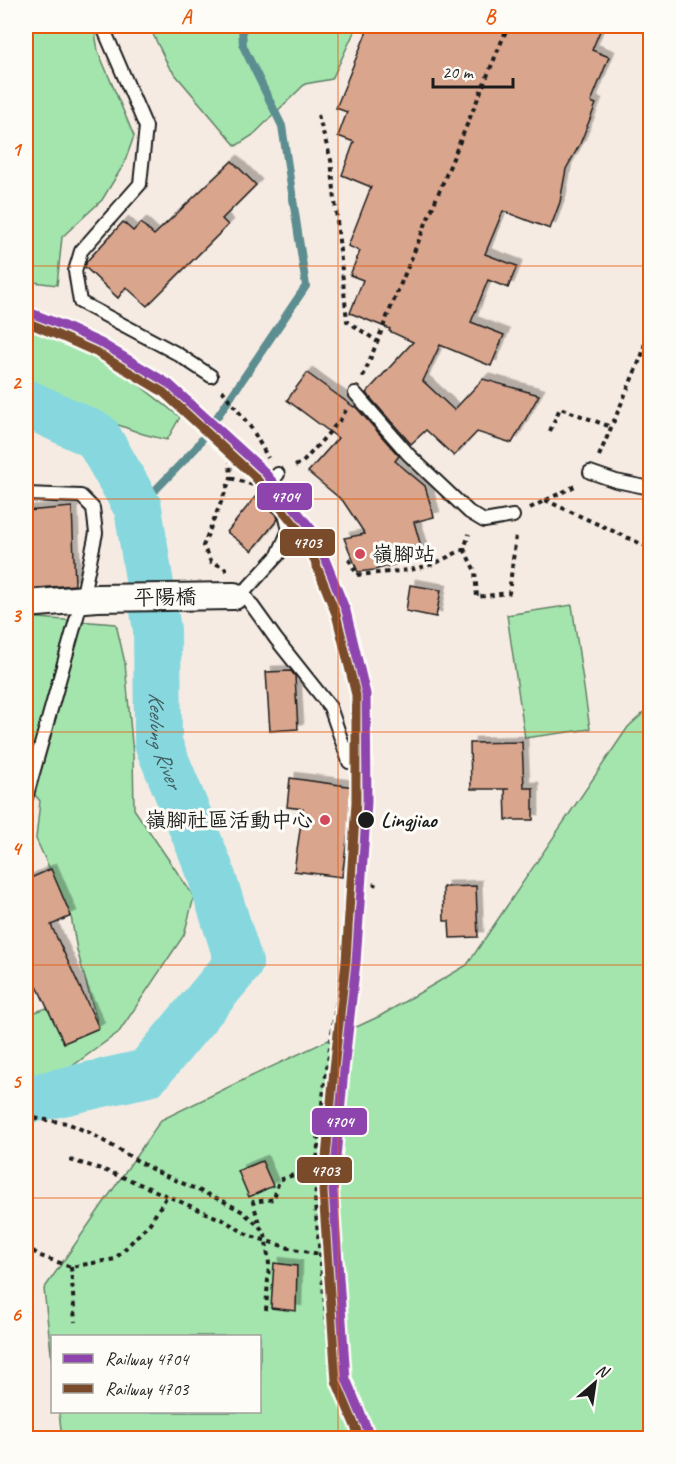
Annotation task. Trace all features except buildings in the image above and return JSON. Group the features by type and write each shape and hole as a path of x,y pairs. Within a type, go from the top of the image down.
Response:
{"street":[{"name":"平陽橋","path":"26,604 89,598 239,594"}],"lane":[{"path":"106,26 105,32 146,127 140,183 81,251 75,271 80,302 176,353 211,376"},
{"path":"356,393 410,455 469,512 484,521 513,516"},
{"path":"276,470 272,481 274,492 284,510 289,530 278,555 239,594 330,707 348,762"},
{"path":"590,472 616,481 651,488"},
{"path":"26,494 81,496 93,508 96,533 89,598 26,798"}],"path":[{"path":"211,376 252,429 276,470 303,462 341,419 356,393 508,26"},
{"path":"318,115 331,159 347,321 377,341"},
{"path":"464,549 475,571 477,597 509,593 511,566 517,537 513,516 584,482 595,465 642,355 651,322"},
{"path":"550,431 560,408 611,428"},
{"path":"225,567 211,562 203,546 231,478 230,444"},
{"path":"545,500 651,548"},
{"path":"348,560 357,575 410,570 434,564 464,549 469,535 469,512"},
{"path":"348,762 357,788 355,844 346,958 336,1004 319,1125 315,1205 332,1376 359,1438"},
{"path":"26,1117 67,1123 90,1133 157,1172 243,1212 265,1233 269,1264 266,1310"},
{"path":"70,1160 98,1168 167,1196 225,1221 248,1235 289,1248 319,1254"},
{"path":"260,1227 253,1202 274,1199 279,1180 317,1167"},
{"path":"26,1245 38,1255 71,1267 115,1259 150,1223 167,1196"},
{"path":"71,1267 75,1322"}],"green space":[{"path":"26,26 94,26 98,51 134,136 124,164 102,200 62,237 57,285 26,281"},
{"path":"149,26 357,26 332,79 305,84 253,135 236,146 169,67"},
{"path":"26,326 107,360 180,417 167,440 143,434 26,391"},
{"path":"572,605 590,729 525,738 507,615"},
{"path":"26,617 116,624 125,663 133,755 134,809 194,897 184,935 119,1032 64,1072 26,1080 26,1015 47,1008 99,1028 77,950 71,916 36,839 40,801 26,784"},
{"path":"650,707 650,1438 62,1438 59,1413 261,1413 261,1335 51,1335 51,1353 44,1289 161,1120 380,1016 467,965 628,727"}],"waterway":[{"path":"138,508 196,448 306,286 282,126 243,46 242,26"},
{"name":"Keelung River","path":"26,403 97,436 138,508 157,630 158,743 209,868 239,963 147,1073 26,1100"}],"rail line":[{"name":"4704","path":"26,311 101,343 169,384 262,469 314,532 346,611 366,694 367,802 356,962 333,1190 346,1379 371,1438"},
{"name":"4703","path":"26,322 96,352 163,392 254,476 305,537 336,614 356,695 356,802 346,961 323,1191 336,1381 360,1438"}],"place":[{"name":"嶺腳站","path":"360,554"},
{"name":"嶺腳社區活動中心","path":"325,820"},
{"name":"Lingjiao","path":"366,820"}]}
